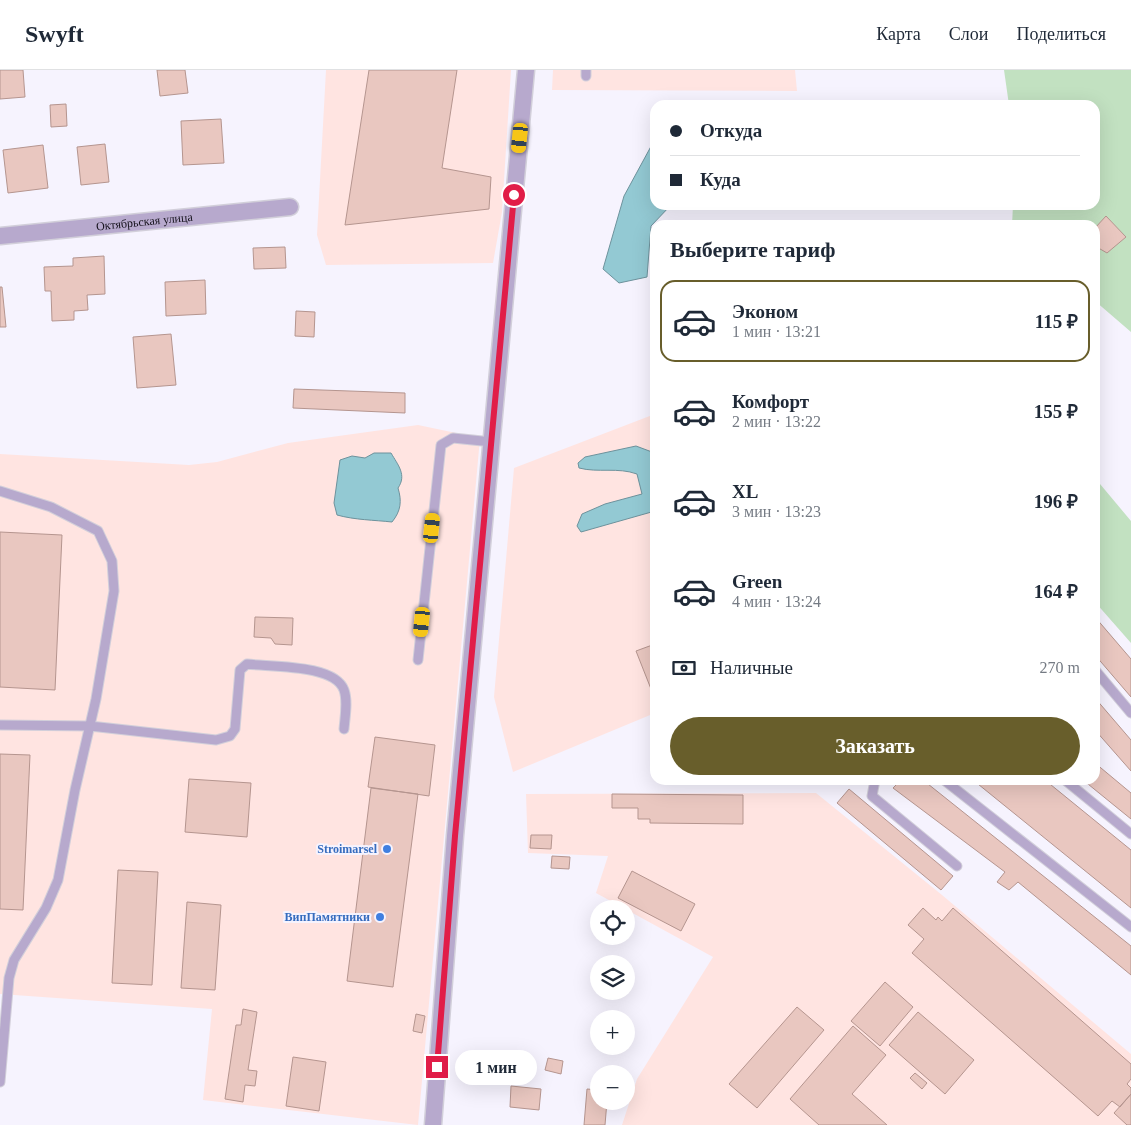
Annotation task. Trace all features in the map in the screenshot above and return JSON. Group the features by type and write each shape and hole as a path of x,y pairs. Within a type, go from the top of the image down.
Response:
{"street":[{"path":"433,1125 455,836 526,70"},
{"name":"Октябрьская улица","path":"0,236 290,207"}],"lane":[{"path":"418,660 441,445 453,438 492,442"},
{"path":"0,490 42,503 98,530 107,546 112,561 114,591 96,698 58,880 46,908 14,960 10,978 0,1082"},
{"path":"0,725 90,726 216,740 230,736 235,729 240,670 247,664 322,671 336,678 344,690 344,729"},
{"path":"1100,676 1131,713"},
{"path":"873,785 872,796 957,866"},
{"path":"954,785 1131,927"},
{"path":"1071,785 1131,834"}],"shaded area":[{"path":"326,70 511,70 502,212 493,263 326,265 317,235"},
{"path":"553,70 795,70 797,91 552,90"},
{"path":"650,416 650,715 513,772 494,697 514,468"},
{"path":"418,425 480,438 418,1125 203,1100 212,1009 0,994 0,454 189,465 217,462 288,443"},
{"path":"816,793 942,895 1131,1054 1131,1125 622,1125 627,1110 635,1110 635,1085 637,1079 713,957 635,914 635,900 609,900 596,893 608,856 528,853 526,794"}],"green space":[{"path":"1004,70 1131,70 1131,332 1100,305 1100,220 1012,220 1013,210 1100,210 1100,100 1008,100"},
{"path":"1100,484 1131,521 1131,643 1100,608"}],"water":[{"path":"650,148 650,210 666,210 657,220 650,220 647,277 619,283 603,269 624,196"},
{"path":"636,446 650,451 650,512 581,532 577,526 582,514 605,504 642,494 637,474 623,471 579,468 578,463 585,457"},
{"path":"374,453 391,453 401,470 402,479 398,488 400,506 395,518 392,522 337,515 334,503 340,460 352,456 365,458"}],"building":[{"path":"0,70 23,70 25,97 0,99"},
{"path":"157,70 185,70 188,93 160,96"},
{"path":"369,70 457,70 442,168 491,177 489,209 345,225"},
{"path":"66,104 67,126 51,127 50,105"},
{"path":"221,119 224,163 183,165 181,121"},
{"path":"105,144 109,182 81,185 77,147"},
{"path":"43,145 48,188 8,193 3,150"},
{"path":"1106,216 1126,237 1107,253 1100,249 1100,223"},
{"path":"285,247 286,268 254,269 253,248"},
{"path":"104,256 105,294 87,295 88,310 74,311 74,320 52,321 51,291 45,291 44,267 73,266 73,258"},
{"path":"205,280 206,314 166,316 165,282"},
{"path":"0,287 2,287 6,327 0,327"},
{"path":"296,311 315,312 314,337 295,336"},
{"path":"171,334 176,385 137,388 133,337"},
{"path":"294,389 405,393 405,413 293,408"},
{"path":"0,532 62,535 55,690 0,687"},
{"path":"255,617 293,618 292,645 275,644 271,638 254,637"},
{"path":"1100,623 1131,659 1131,697 1100,661"},
{"path":"650,646 650,686 636,651"},
{"path":"1100,704 1131,740 1131,771 1100,736"},
{"path":"375,737 435,745 429,796 368,787"},
{"path":"0,754 30,755 23,910 0,909"},
{"path":"1100,767 1131,793 1131,819 1089,785 1100,785"},
{"path":"189,779 251,783 247,837 185,832"},
{"path":"896,785 929,785 1131,946 1131,975 1018,882 1009,890 997,882 1005,872 893,788"},
{"path":"979,785 1051,785 1131,850 1131,908"},
{"path":"371,788 418,794 393,987 347,981"},
{"path":"849,789 953,876 941,890 837,803"},
{"path":"612,794 743,795 743,824 650,823 650,819 638,819 638,808 612,808"},
{"path":"531,835 552,835 551,849 530,848"},
{"path":"552,856 570,857 569,869 551,868"},
{"path":"118,870 158,872 152,985 112,983"},
{"path":"632,871 695,904 681,931 635,907 635,900 622,900 618,898"},
{"path":"187,902 221,905 215,990 181,988"},
{"path":"923,908 936,920 938,917 942,921 953,908 1131,1064 1131,1079 1127,1084 1131,1088 1131,1094 1120,1107 1112,1101 1098,1116 912,953 924,939 908,925"},
{"path":"885,982 913,1007 880,1046 851,1021"},
{"path":"797,1007 824,1030 757,1108 729,1084"},
{"path":"243,1009 257,1012 248,1070 257,1071 255,1086 245,1085 243,1102 225,1099 236,1025 241,1025"},
{"path":"918,1012 974,1060 945,1094 889,1045"},
{"path":"416,1014 425,1016 422,1033 413,1031"},
{"path":"853,1026 886,1055 852,1094 887,1125 819,1125 790,1099"},
{"path":"293,1057 326,1062 319,1111 286,1106"},
{"path":"548,1058 563,1061 561,1074 545,1070"},
{"path":"915,1073 927,1083 922,1089 910,1078"},
{"path":"511,1086 541,1089 539,1110 510,1107"},
{"path":"587,1089 590,1089 590,1110 606,1110 605,1125 584,1125"},
{"path":"1131,1094 1131,1125 1127,1125 1114,1113"}],"place":[{"name":"Stroimarsel","path":"387,849"},
{"name":"ВипПамятники","path":"380,917"}],"route":[{"path":"437,1067 455,836 514,195"}]}
